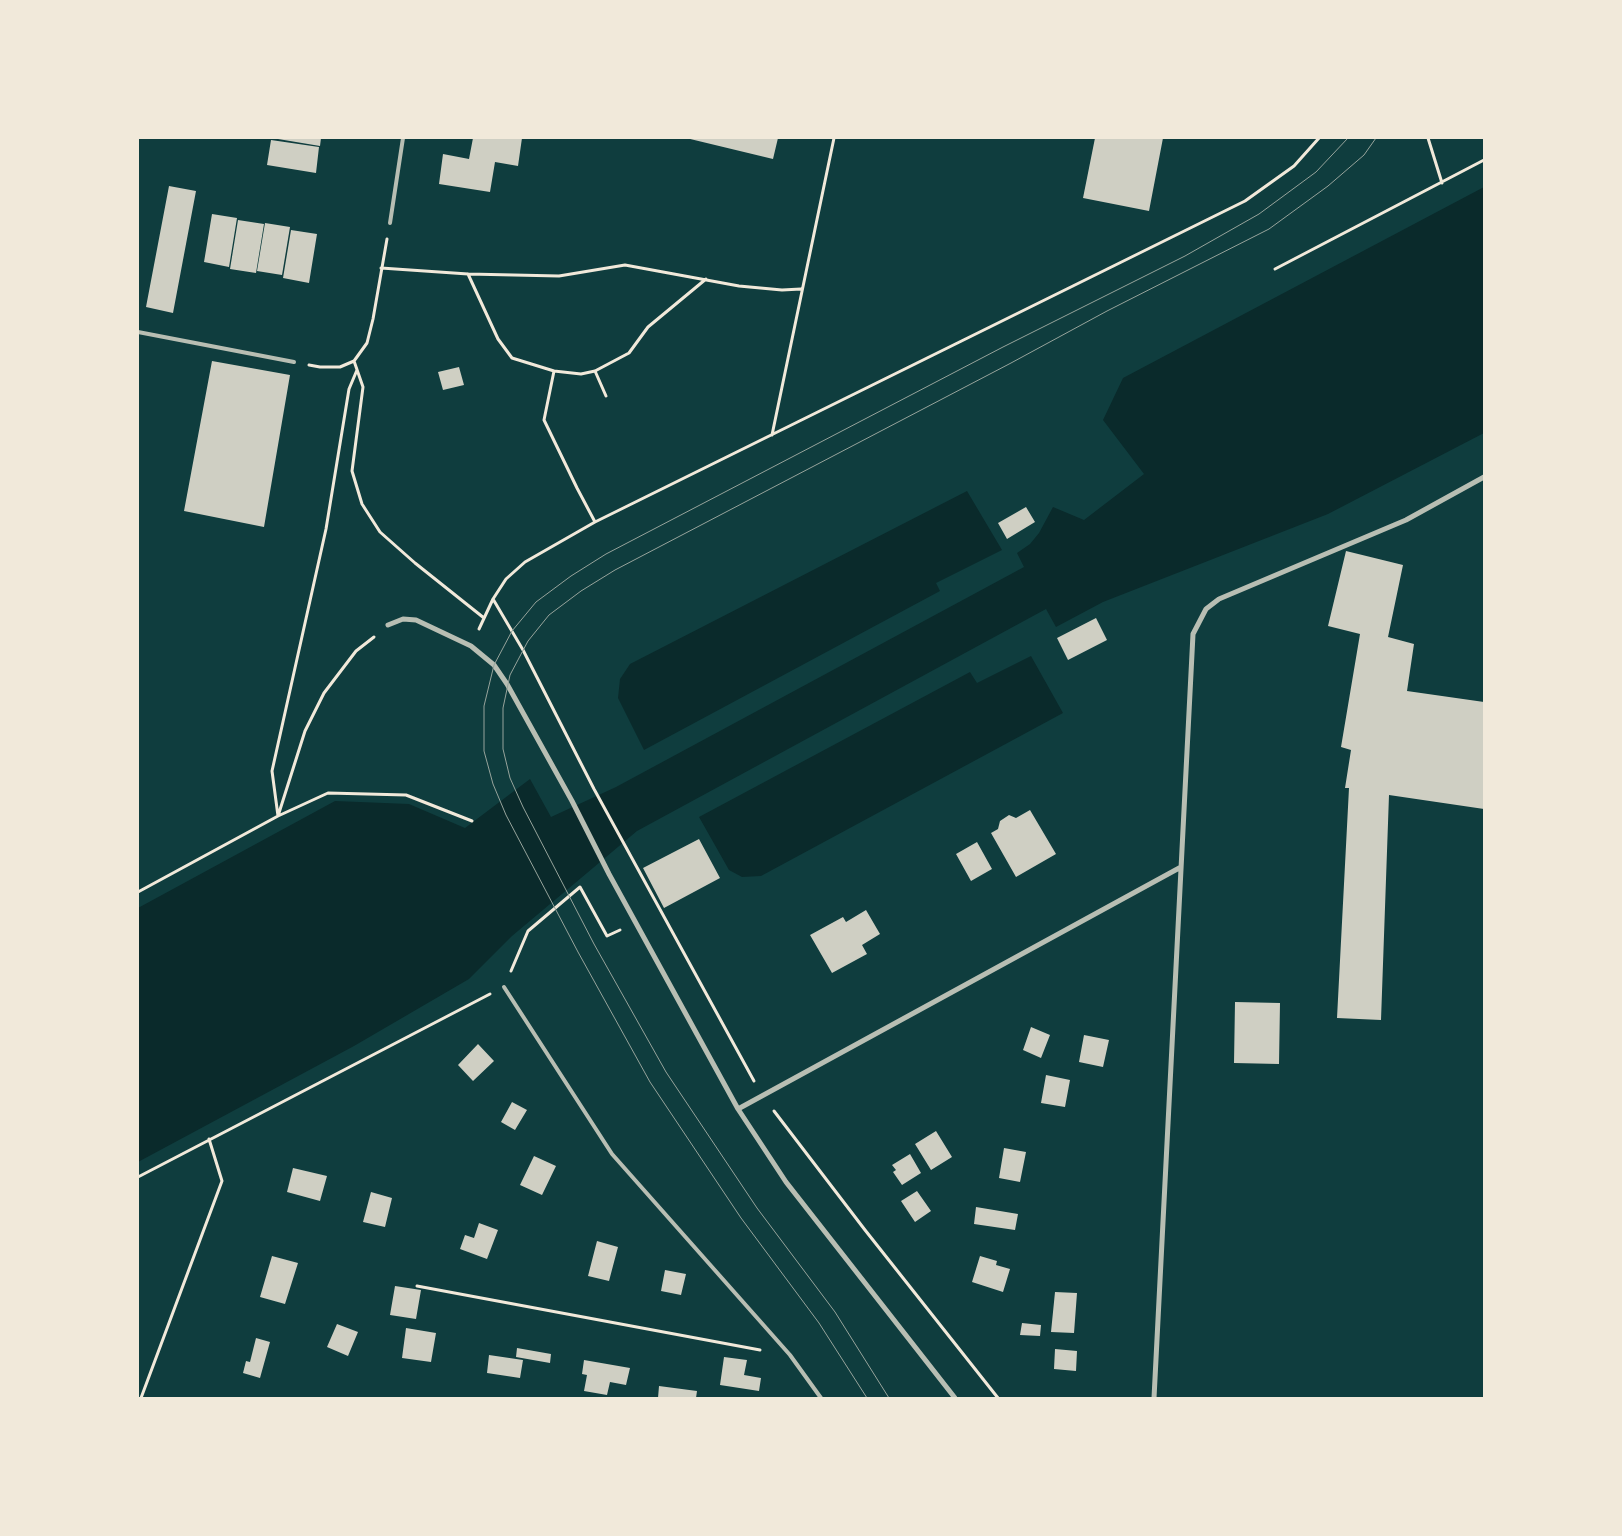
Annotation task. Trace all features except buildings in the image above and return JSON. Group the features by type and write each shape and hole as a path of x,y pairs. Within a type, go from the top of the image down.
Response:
{"street":[{"path":"1154,1398 1193,634 1206,609 1219,599 1406,520 1484,477"},
{"path":"388,625 403,618 416,620 470,646 494,665 507,684 572,801 609,874 738,1109 786,1182 956,1398"},
{"path":"738,1109 1181,868"}],"lane":[{"path":"390,223 403,138"},
{"path":"138,332 294,362"},
{"path":"504,987 612,1154 790,1356 821,1398"}],"path":[{"path":"772,435 834,138"},
{"path":"470,646 506,579 524,562 595,522 1245,201 1294,166 1319,138"},
{"path":"1428,138 1442,183"},
{"path":"1275,269 1484,160"},
{"path":"294,362 320,367 340,367 354,360 366,343 373,319 390,223"},
{"path":"382,268 468,274 559,276 625,265 738,286 782,290 802,289"},
{"path":"468,274 498,339 512,358 554,372 581,374 595,371 629,353 648,327 706,279"},
{"path":"354,360 363,387 352,471 362,504 380,532 415,564 484,618"},
{"path":"278,816 272,770 326,529 349,389 357,370"},
{"path":"595,371 606,396"},
{"path":"554,372 544,420 595,522"},
{"path":"494,599 523,650 594,789 763,1096 864,1230 998,1398"},
{"path":"278,816 305,731 324,693 356,651 388,625"},
{"path":"138,892 278,816 328,793 406,795 472,821"},
{"path":"138,1177 504,987 528,931 580,887 600,924"},
{"path":"140,1398 222,1180 209,1139"},
{"path":"417,1286 790,1356"}],"water":[{"path":"1484,187 1484,433 1328,514 1103,602 1056,627 1046,609 637,831 512,936 469,979 354,1046 138,1162 138,908 335,801 409,804 465,828 530,779 551,817 616,787 1024,567 1017,553 1030,544 1039,533 1053,507 1084,520 1144,474 1103,420 1123,378"},
{"path":"967,491 1002,550 936,583 940,591 644,750 618,698 620,679 630,664"},
{"path":"1031,656 1063,713 761,876 742,877 729,870 699,817 970,672 977,683"}],"tram line":[{"path":"867,1398 819,1323 741,1218 650,1082 578,952 506,815 493,784 484,751 484,706 494,665 512,631 536,602 571,576 606,554 1003,347 1185,256 1259,214 1316,172 1348,138"},
{"path":"889,1398 835,1312 757,1208 666,1072 594,944 510,778 503,749 503,708 510,675 528,641 549,615 581,591 615,570 1107,311 1269,229 1328,186 1364,155 1376,138"}]}
